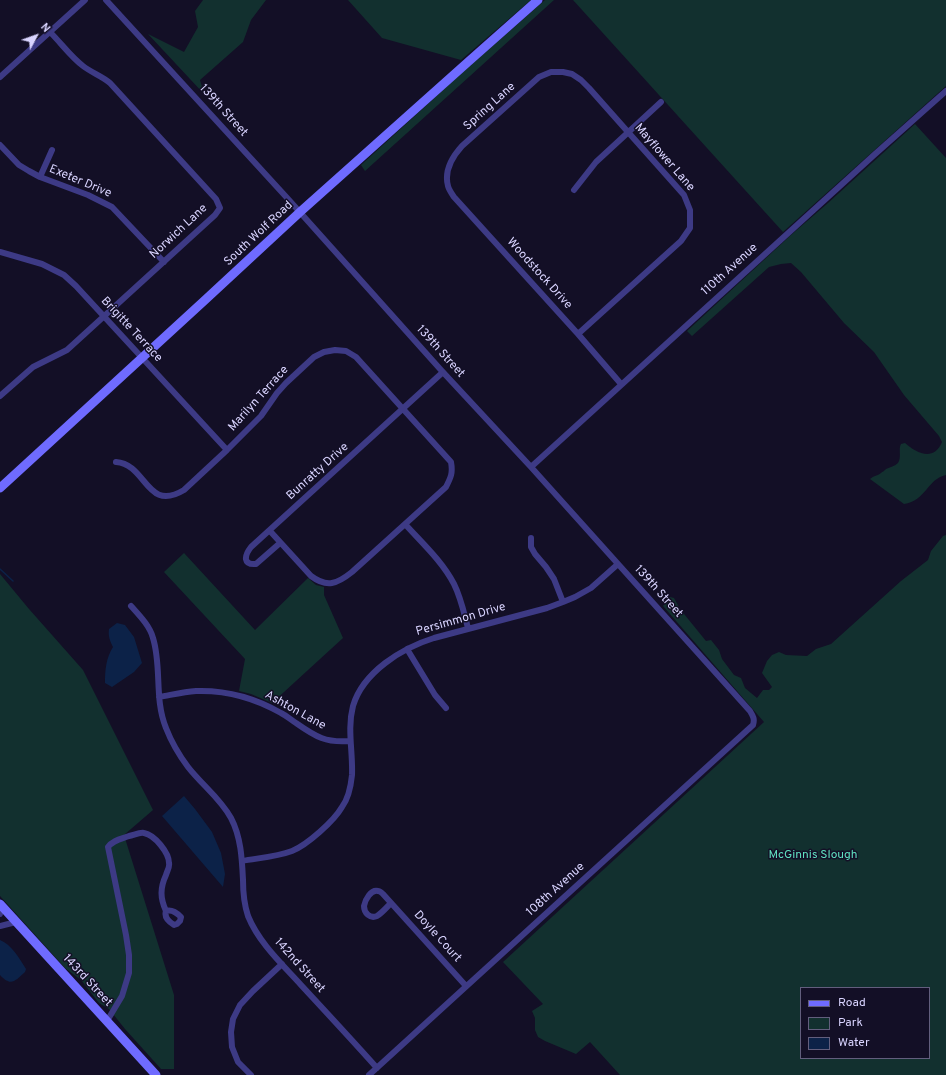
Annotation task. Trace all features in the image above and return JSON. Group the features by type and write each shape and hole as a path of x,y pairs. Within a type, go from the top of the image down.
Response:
{"main road":[{"name":"South Wolf Road","path":"0,488 300,212 538,0"},
{"name":"143rd Street","path":"1,908 16,922 156,1075"}],"street":[{"path":"0,77 85,0"},
{"name":"139th Street","path":"106,0 531,467 750,711 755,721"},
{"name":"Norwich Lane","path":"0,396 33,367 67,350 216,215 220,208 216,199 110,83 79,63 50,32"},
{"name":"Spring Lane","path":"447,176 449,165 453,156 539,77 551,72 563,72"},
{"name":"Mayflower Lane","path":"563,72 572,74 589,88 684,195 690,210 690,228 681,241 578,334"},
{"name":"110th Avenue","path":"531,467 946,91"},
{"path":"574,190 596,162 661,102"},
{"name":"Exeter Drive","path":"0,145 20,165 40,177 88,195 112,207 164,262"},
{"path":"40,177 52,150"},
{"name":"Woodstock Drive","path":"447,176 448,186 454,198 578,334 621,384"},
{"name":"Brigitte Terrace","path":"0,252 42,264 64,275 76,286 227,450"},
{"name":"Marilyn Terrace","path":"116,462 123,462 130,467 154,492 160,496 167,497 176,495 184,490 227,450 261,416 286,383 314,357 324,352 335,350 351,353 451,462 453,471 451,478 446,486 405,524 343,579 336,582 327,584 318,582 310,576 270,531"},
{"name":"Bunratty Drive","path":"280,543 256,564 252,564 247,561 245,557 246,553 443,372"},
{"path":"405,524 443,567 454,584 462,602 468,628"},
{"path":"531,538 531,547 554,579 563,602"},
{"name":"Persimmon Drive","path":"242,861 279,855 294,850 308,841 332,821 343,807 352,777 350,719 353,705 358,693 366,682 394,657 420,642 547,608 563,602 591,588 618,564"},
{"name":"142nd Street","path":"131,606 147,625 153,637 161,714 166,728 179,754 189,768 216,796 224,808 230,818 238,838 242,861 244,899 247,914 253,928 262,942 377,1068"},
{"path":"408,649 435,695 446,708"},
{"name":"Ashton Lane","path":"159,697 194,691 230,694 249,698 282,713 314,736 338,742 350,741"},
{"name":"108th Avenue","path":"370,1075 753,725 755,721"},
{"path":"107,1021 122,996 129,974 129,955 108,848 110,844 117,840 142,833 150,834 161,845 168,857 170,865 162,882 162,902 166,911"},
{"name":"Doyle Court","path":"391,903 375,917 371,917 365,912 364,907 370,894 376,890 384,894 466,986"},
{"path":"0,926 16,922"},
{"path":"251,1075 238,1062 232,1047 231,1032 233,1019 240,1005 282,964"}],"green space":[{"path":"203,0 266,0 251,20 243,42 200,80 204,94 148,34 184,52 198,27 195,11"},
{"path":"348,0 531,0 461,60 382,38"},
{"path":"545,0 554,0 365,171 361,165"},
{"path":"573,0 946,0 946,86 783,232"},
{"path":"915,124 946,158 946,475 935,481 917,499 904,504 870,479 898,463 901,444 905,443 914,450 925,454 930,454 939,448 942,442 939,436 904,395 874,352 844,323 801,272 791,263 769,267 692,336 687,331"},
{"name":"McGinnis Slough","path":"946,535 946,1075 620,1075 590,1042 576,1054 538,1037 535,1030 535,1018 532,1011 543,1004 503,962 764,722 663,606 670,597 674,598 680,609 706,641 711,640 719,650 722,659 734,675 741,678 745,688 757,698 763,690 769,690 772,687 762,673 767,661 772,655 779,652 786,655 807,656 816,649 831,644 901,581 928,560 931,551 943,536"},
{"path":"184,553 255,630 308,578 316,585 324,587 324,595 343,638 272,703 251,694 239,691 245,659 164,572"},
{"path":"0,574 83,670 153,810 124,835 174,995 174,1069 161,1069 109,1009 99,1003 81,980 65,968 0,896"}],"water":[{"path":"117,623 125,625 134,637 142,663 134,672 112,687 105,683 105,673 107,660 113,647 109,629"},
{"path":"184,796 212,832 221,853 225,874 223,887 162,816"},
{"path":"0,940 12,948 26,969 25,972 16,980 10,982 0,975"}],"waterway":[{"path":"0,569 13,581"}]}
